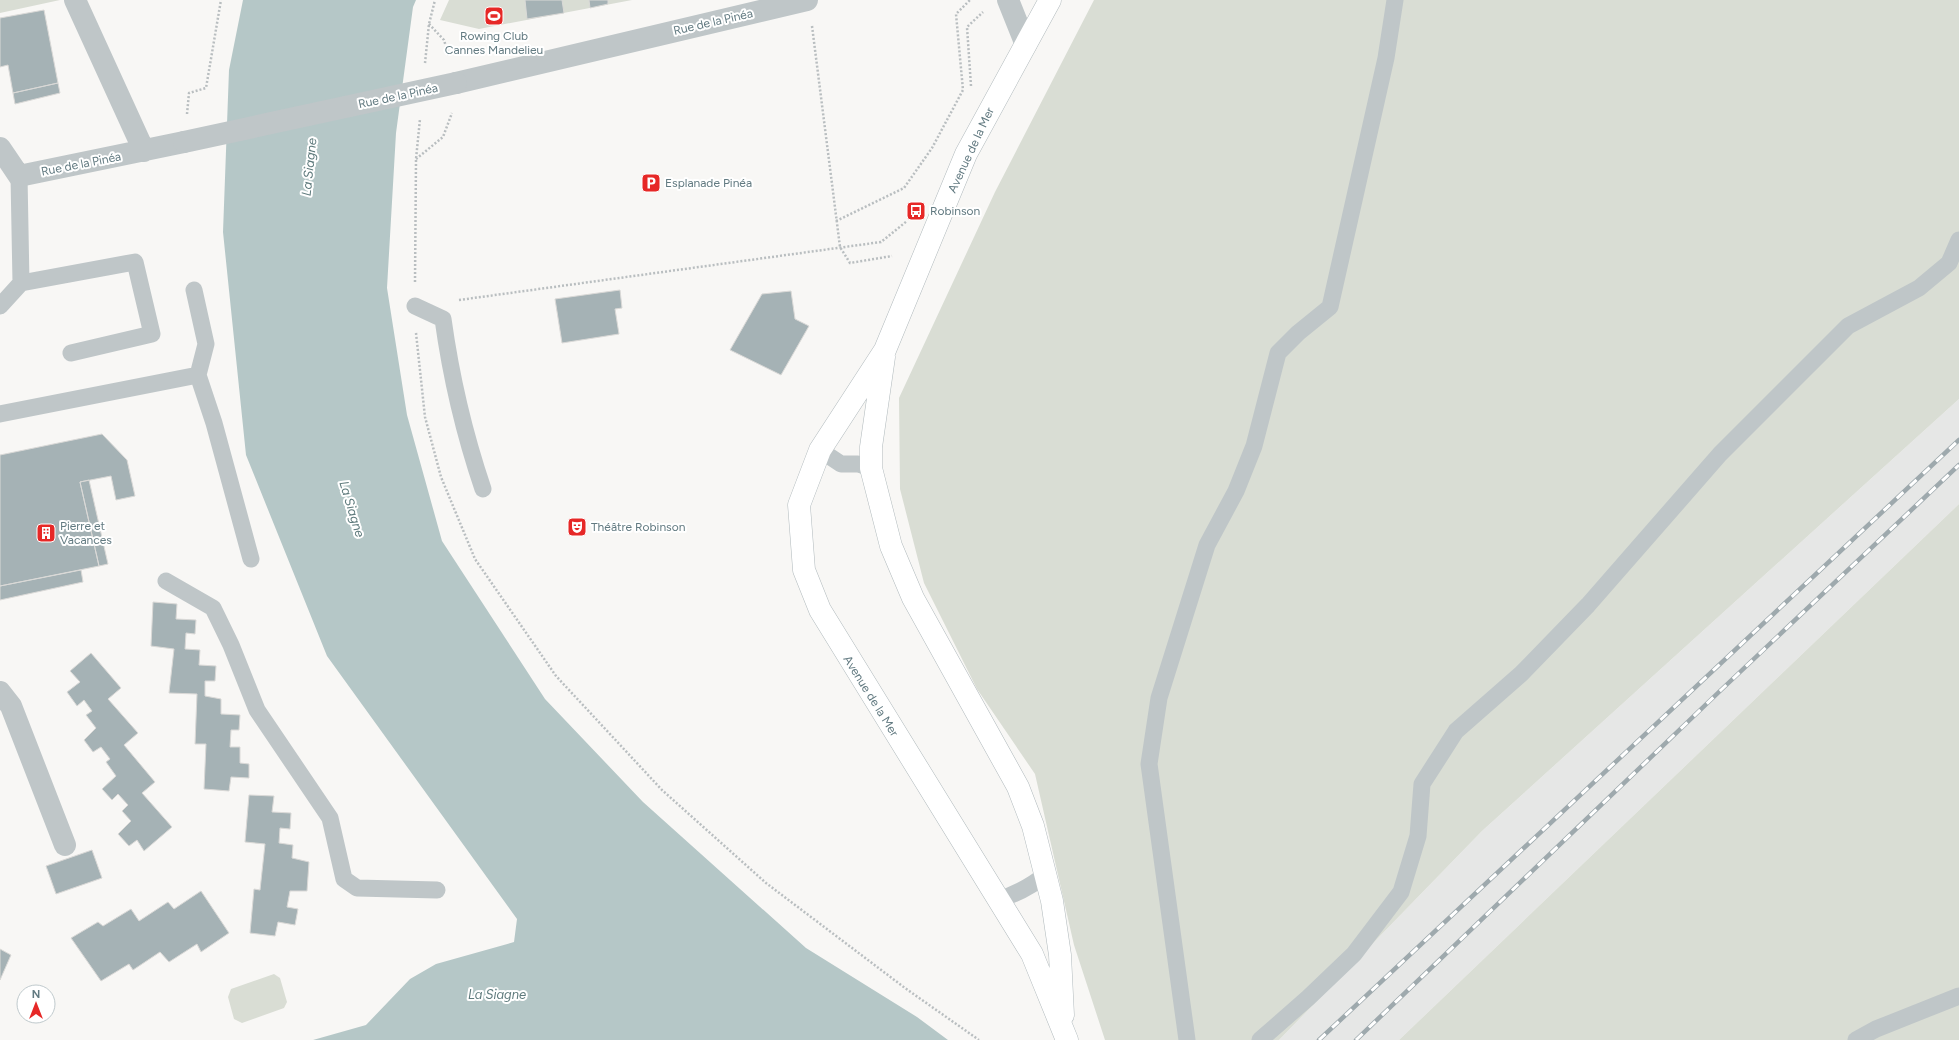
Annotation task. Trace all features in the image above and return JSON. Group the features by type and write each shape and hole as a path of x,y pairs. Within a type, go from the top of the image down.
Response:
{"main road":[{"name":"Avenue de la Mer","path":"1050,0 966,154 885,350 820,450 799,505 804,570 820,610 1032,954 1065,1035"},
{"name":"Avenue de la Mer","path":"885,350 871,447 871,468 891,546 914,598 1018,787 1033,826 1052,901 1060,955 1065,1035"}],"street":[{"path":"74,0 144,151"},
{"name":"Rue de la Pinéa","path":"19,176 144,151 456,83 808,0"},
{"path":"1008,0 1026,45"},
{"path":"0,148 19,176"},
{"path":"0,692 12,706 65,845"}],"lane":[{"path":"1188,1040 1149,764 1159,698 1207,545 1236,491 1254,446 1278,353 1298,333 1330,307 1386,58 1395,0"},
{"path":"19,176 20,283"},
{"path":"1260,1040 1308,998 1354,954 1401,892 1418,836 1422,784 1456,731 1521,674 1588,605 1720,454 1848,326 1919,288 1949,263 1959,240"},
{"path":"0,306 20,283 135,262 152,334 70,353"},
{"path":"194,290 206,344 198,375 214,423 251,559"},
{"path":"415,306 444,318 450,368 456,397 468,444 483,489"},
{"path":"0,414 198,375"},
{"path":"820,450 841,464 858,464 871,468"},
{"path":"166,581 213,608 231,645 257,710 330,818 344,879 357,888 437,890"},
{"path":"998,900 1019,893 1046,874"},
{"path":"1856,1040 1876,1029 1959,996"}],"path":[{"path":"184,142 189,93 206,88 221,0"},
{"path":"425,64 429,24 435,0"},
{"path":"836,221 904,188 932,148 963,90 956,14 970,0"},
{"path":"971,88 967,27 984,10"},
{"path":"416,159 444,137 452,113 456,83 444,40 429,24"},
{"path":"812,24 840,247 850,263 892,256"},
{"path":"420,112 416,159 415,306 416,334 425,417 441,477 475,559 556,676 662,790 766,883 905,988 979,1040"},
{"path":"415,306 881,242 907,221 911,215"}],"shaded area":[{"path":"0,0 60,0 0,13"},
{"name":"Rowing Club Cannes Mandelieu","path":"449,0 632,0 479,29 440,20"},
{"path":"1094,0 1959,0 1959,399 1482,831 1279,1040 1105,1040 1074,945 1035,774 977,689 924,583 900,489 899,398 995,192"},
{"path":"1959,399 1959,504 1399,1040 1279,1040 1482,831"},
{"path":"1959,504 1959,1040 1399,1040"},
{"path":"274,974 280,978 287,1002 284,1008 242,1023 234,1019 228,997 231,989"}],"water":[{"name":"La Siagne","path":"243,0 416,0 413,7 396,133 387,288 407,415 442,541 545,699 643,802 806,948 917,1017 948,1040 313,1040 366,1025 410,979 436,964 514,942 517,919 327,656 246,455 223,232 229,70"}],"building":[{"path":"525,0 562,0 564,13 527,19"},
{"path":"589,0 608,0 608,4 590,8"},
{"path":"44,10 58,83 13,93 8,65 0,67 0,18"},
{"path":"58,83 60,93 15,104 13,93"},
{"path":"620,290 622,308 615,309 619,334 562,343 555,299"},
{"path":"791,291 795,319 809,326 781,375 730,350 762,294"},
{"name":"Pierre et Vacances","path":"102,434 127,460 135,496 116,500 111,476 80,482 99,566 0,586 0,455"},
{"path":"89,480 108,564 99,566 80,482"},
{"path":"81,570 83,582 0,600 0,586"},
{"path":"153,602 177,604 176,619 196,620 195,634 186,633 185,649 200,650 199,665 216,666 215,681 205,681 205,696 221,699 221,714 240,715 239,730 231,730 230,747 240,747 240,763 249,764 249,778 231,777 229,791 204,789 206,744 195,744 197,694 169,693 174,649 151,646"},
{"path":"91,653 121,688 108,699 138,733 124,745 155,782 142,793 172,827 144,851 137,840 129,846 118,834 131,821 122,811 128,805 118,794 112,800 102,789 116,776 106,762 110,759 101,747 93,752 84,740 96,728 86,715 92,711 84,700 77,706 67,692 80,682 70,671"},
{"path":"249,795 274,796 272,812 291,813 290,829 280,828 279,843 293,845 292,858 309,862 307,891 290,891 287,907 298,909 295,925 278,922 275,936 250,933 254,889 260,890 265,844 245,842"},
{"path":"92,850 102,878 56,894 46,866"},
{"path":"201,891 229,933 201,952 197,944 169,962 160,952 133,970 129,964 101,981 71,938 98,922 103,926 131,909 139,921 168,902 174,909"},
{"path":"0,949 11,955 0,980"}],"railway":[{"path":"1319,1040 1959,440"},
{"path":"1356,1040 1721,690 1959,465"}],"place":[{"name":"Rowing Club Cannes Mandelieu","path":"494,16"},
{"name":"Esplanade Pinéa","path":"651,183"},
{"name":"Robinson","path":"916,211"},
{"name":"Théâtre Robinson","path":"577,527"},
{"name":"Pierre et Vacances","path":"46,533"}]}
